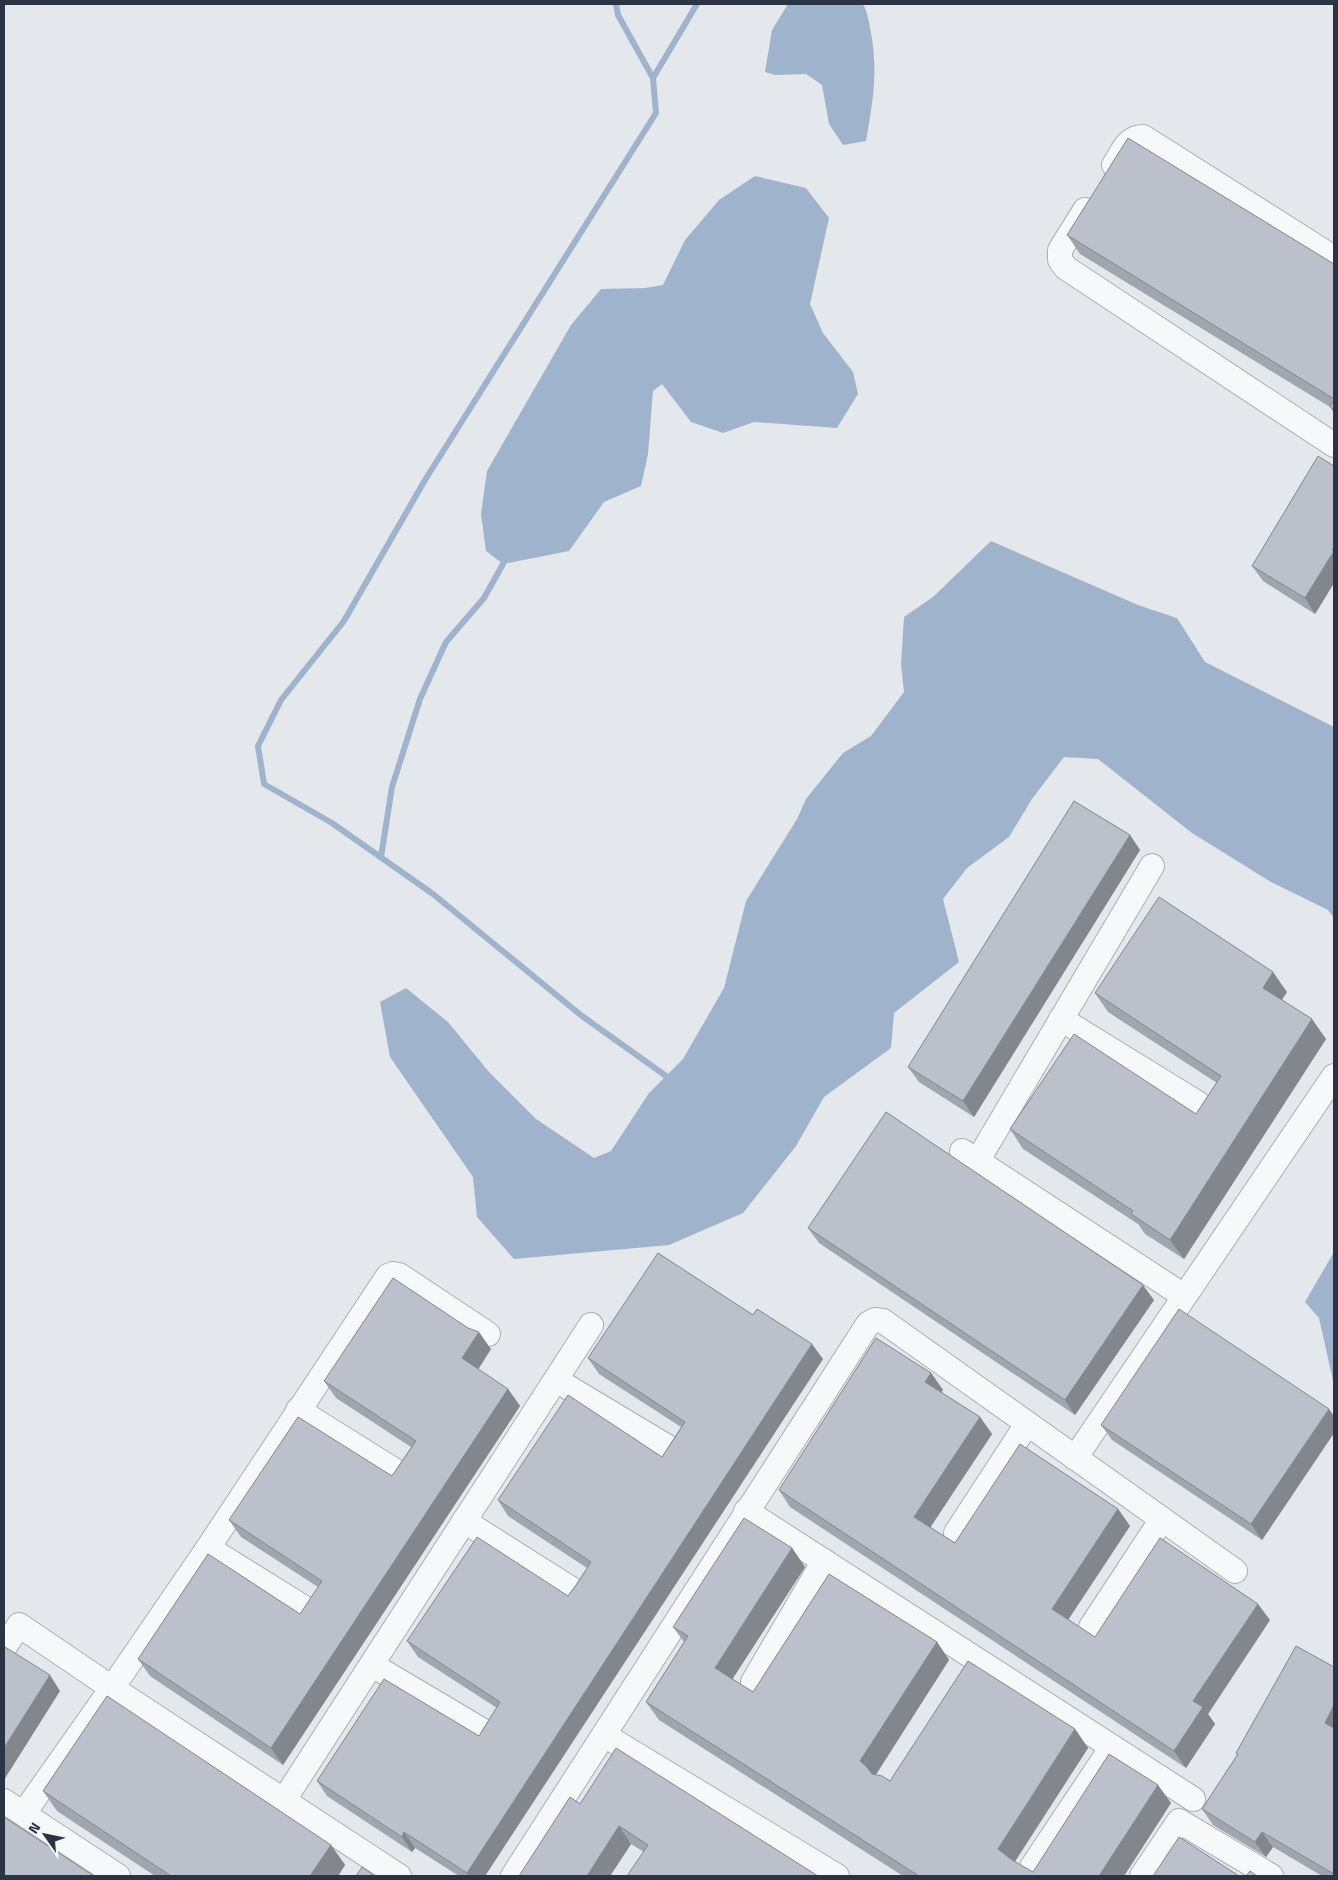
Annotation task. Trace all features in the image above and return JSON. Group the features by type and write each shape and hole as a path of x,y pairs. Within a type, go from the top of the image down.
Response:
{"street":[{"path":"1334,258 1144,137 1136,137 1130,140 1060,250 1060,260 1066,268 1334,445"},
{"path":"1152,866 1061,1019 970,1156 1184,1296"},
{"path":"1061,1019 1199,1104"},
{"path":"1075,1458 1334,1076"},
{"path":"24,1813 208,1548 388,1276 393,1274 488,1334"},
{"path":"513,1876 746,1511 868,1324 875,1320 883,1321 1235,1571"},
{"path":"284,1800 591,1325"},
{"path":"556,1380 666,1446"},
{"path":"298,1410 397,1472"},
{"path":"956,1533 1028,1424"},
{"path":"746,1511 824,1561 967,1665 1112,1747 1193,1799"},
{"path":"1091,1626 1162,1519"},
{"path":"464,1521 576,1592"},
{"path":"208,1548 306,1610"},
{"path":"753,1682 824,1561"},
{"path":"4,1648 19,1625 284,1800 364,1867 399,1876"},
{"path":"372,1665 485,1732"},
{"path":"604,1734 837,1876"},
{"path":"1032,1867 1112,1747"},
{"path":"4,1801 118,1876"},
{"path":"1142,1876 1179,1821 1271,1876"}],"water":[{"path":"788,4 863,4 869,22 874,61 873,100 866,141 843,145 829,124 822,85 806,74 775,75 765,72 772,30"},
{"path":"755,176 806,188 829,218 810,304 823,333 853,372 858,394 837,428 754,422 723,433 691,422 662,384 653,391 648,454 641,486 604,502 569,551 503,564 486,551 481,514 487,471 571,325 601,289 645,288 663,285 685,240 719,200"},
{"path":"991,541 1138,605 1177,618 1205,662 1334,727 1334,918 1328,910 1271,882 1192,833 1098,759 1064,757 1032,799 1009,837 967,868 943,899 959,962 894,1013 891,1048 824,1097 796,1146 743,1213 669,1245 514,1259 477,1217 473,1177 390,1057 380,1002 406,988 448,1022 489,1072 536,1119 594,1158 611,1151 649,1093 683,1059 724,988 746,901 797,819 806,799 843,753 871,736 904,692 901,664 904,617 933,597"},
{"path":"1334,1252 1334,1385 1319,1318 1305,1302"}],"building":[{"path":"1128,138 1334,264 1334,399 1067,235"},
{"path":"1334,400 1334,410 1330,407"},
{"path":"1318,456 1334,466 1334,547 1332,550 1334,551 1305,598 1252,566"},
{"path":"1074,801 1130,835 963,1101 908,1067"},
{"path":"1159,897 1273,972 1263,988 1312,1019 1170,1240 1131,1214 1133,1211 1010,1129 1074,1034 1196,1114 1221,1076 1095,993"},
{"path":"886,1112 1143,1285 1065,1400 808,1228"},
{"path":"658,1253 753,1315 757,1309 812,1344 467,1873 404,1832 402,1837 317,1781 384,1679 479,1736 500,1702 407,1641 477,1537 568,1596 577,1584 591,1562 498,1500 568,1395 662,1457 685,1422 588,1358"},
{"path":"393,1278 468,1328 479,1332 462,1358 508,1389 271,1748 138,1659 208,1554 300,1614 322,1581 229,1520 298,1417 392,1476 416,1441 324,1381"},
{"path":"1179,1309 1329,1409 1251,1524 1101,1425"},
{"path":"876,1338 931,1373 925,1382 980,1417 914,1517 955,1543 1020,1444 1118,1509 1052,1609 1095,1637 1160,1538 1258,1604 1193,1701 1203,1707 1174,1751 779,1490"},
{"path":"744,1518 792,1548 715,1668 753,1692 829,1574 937,1642 860,1761 872,1774 882,1776 890,1781 968,1661 1075,1729 998,1849 1012,1860 1033,1872 1109,1754 1158,1785 1099,1876 919,1876 646,1702 688,1636 673,1627"},
{"path":"1296,1646 1334,1667 1334,1705 1325,1723 1334,1728 1334,1874 1262,1832 1255,1842 1202,1809 1238,1754 1236,1753"},
{"path":"4,1648 50,1675 4,1748"},
{"path":"107,1696 331,1845 310,1876 171,1876 43,1791"},
{"path":"616,1748 818,1876 627,1876 648,1845 619,1826 587,1876 519,1876 570,1797 580,1804"},
{"path":"4,1817 94,1876 4,1876"},
{"path":"1179,1837 1239,1876 1153,1876"},
{"path":"362,1867 375,1876 356,1876"},
{"path":"1250,1871 1257,1876 1246,1876"}],"waterway":[{"path":"616,4 618,15 653,78 656,113 425,480 344,621 281,700 258,746 264,784 332,823 433,894 582,1016 666,1076"},
{"path":"653,78 697,4"},
{"path":"381,857 392,787 420,699 446,642 484,598 503,564"}]}
